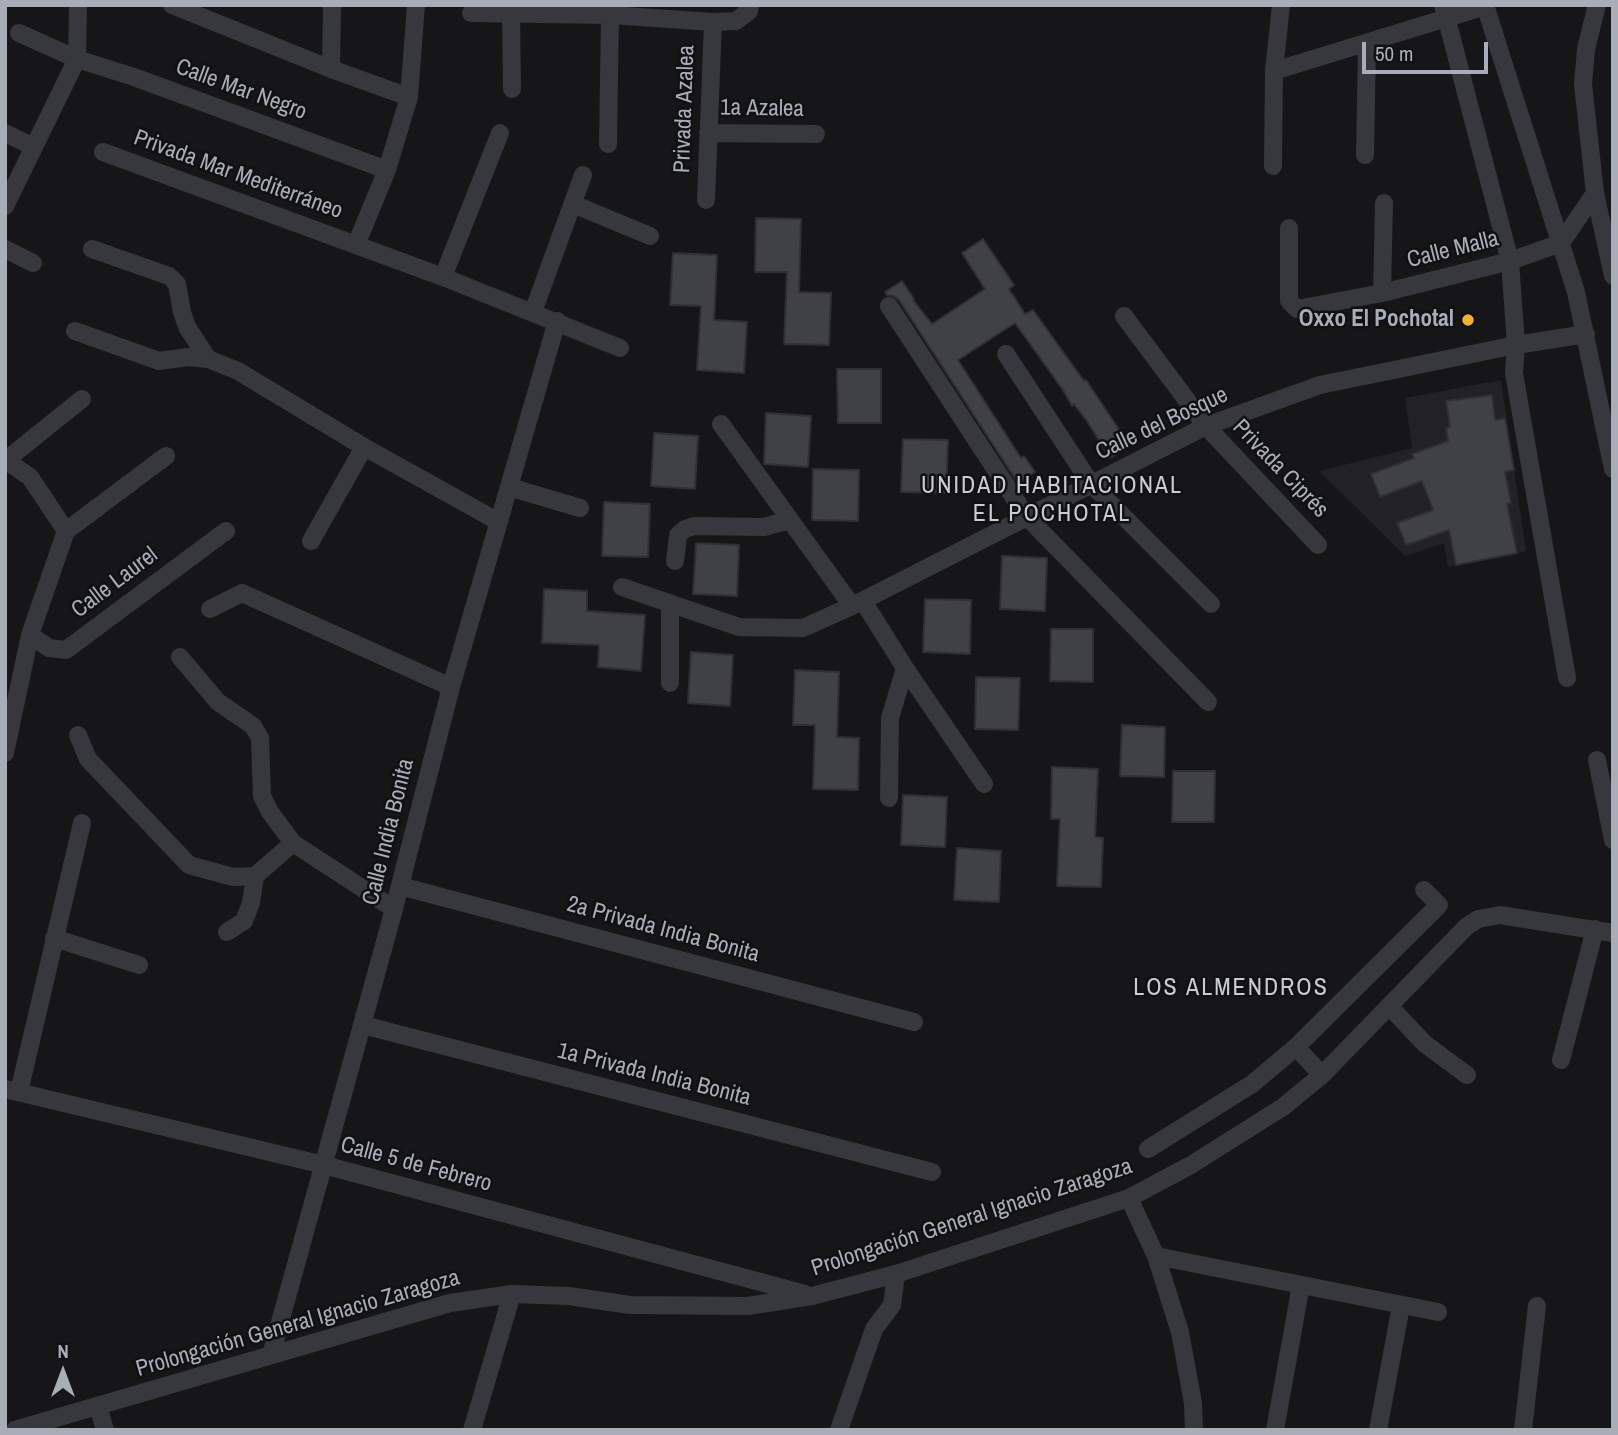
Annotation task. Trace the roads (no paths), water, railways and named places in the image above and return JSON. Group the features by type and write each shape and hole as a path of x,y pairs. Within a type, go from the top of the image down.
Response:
{"street":[{"path":"5,206 77,59 78,5"},
{"path":"172,5 331,69 409,97"},
{"path":"331,69 332,5"},
{"path":"356,245 387,170 409,97 416,5"},
{"path":"471,13 610,15 713,22 736,21 749,11 750,5"},
{"path":"1273,166 1274,71 1281,5"},
{"path":"1597,5 1586,49 1584,85 1595,193 1613,276"},
{"path":"1274,71 1367,45 1446,12 1485,6 1561,243 1586,334 1613,469"},
{"path":"1446,12 1510,261 1516,345 1514,373 1567,678"},
{"path":"511,13 512,89"},
{"path":"608,144 610,15"},
{"name":"Privada Azalea","path":"706,200 713,22"},
{"name":"Calle Mar Negro","path":"19,33 77,59 134,77 387,170"},
{"path":"1366,155 1367,45"},
{"path":"5,133 34,147"},
{"path":"443,277 500,133"},
{"name":"1a Azalea","path":"708,133 816,134"},
{"name":"Privada Mar Mediterráneo","path":"103,152 557,321"},
{"path":"533,312 583,175"},
{"path":"1561,243 1595,193"},
{"path":"573,204 650,236"},
{"path":"1382,293 1384,204"},
{"name":"Calle Malla","path":"1289,228 1289,301 1297,309 1382,293 1510,261 1561,243"},
{"path":"5,249 33,263"},
{"path":"92,249 169,276 177,284 181,312 187,327 208,359"},
{"path":"889,306 1026,516 1208,702"},
{"name":"Privada Ciprés","path":"1124,316 1206,426 1318,545"},
{"path":"557,321 620,348"},
{"name":"Calle India Bonita","path":"271,1355 363,1025 451,687 557,321"},
{"path":"75,331 159,361 188,357 208,359 238,372 364,447 499,522"},
{"name":"Calle del Bosque","path":"622,587 739,627 803,628 858,603 1206,426 1320,385 1516,345 1586,334"},
{"path":"1006,354 1091,484 1211,604"},
{"path":"66,531 30,477 6,460 82,399"},
{"path":"721,424 790,520 858,603 984,784"},
{"path":"311,541 364,447"},
{"path":"5,753 30,635 66,531 166,456"},
{"path":"509,486 580,508"},
{"path":"675,561 678,535 685,529 694,526 764,527 790,520"},
{"name":"Calle Laurel","path":"30,635 48,648 66,650 226,531"},
{"path":"210,609 242,593 451,687"},
{"path":"670,603 670,684"},
{"path":"180,657 218,702 253,726 260,738 262,796 270,812 293,843 394,909"},
{"path":"889,798 890,718 905,668"},
{"path":"78,735 88,759 190,865 233,877 255,876 293,843"},
{"path":"1597,760 1613,840"},
{"path":"12,1090 82,823"},
{"path":"228,932 244,921 251,903 255,876"},
{"name":"2a Privada India Bonita","path":"400,886 914,1022"},
{"path":"1148,1149 1252,1084 1296,1047 1439,905 1424,890"},
{"name":"Prolongación General Ignacio Zaragoza","path":"15,1430 450,1303 512,1294 569,1296 630,1305 748,1306 813,1296 896,1274 1129,1198 1191,1165 1283,1108 1322,1075 1466,927 1478,919 1500,915 1604,931"},
{"path":"1560,1059 1604,931"},
{"path":"54,938 139,965"},
{"path":"1390,1006 1425,1044 1467,1075"},
{"name":"1a Privada India Bonita","path":"363,1025 932,1172"},
{"path":"1296,1047 1322,1075"},
{"name":"Calle 5 de Febrero","path":"12,1090 324,1166 813,1296"},
{"path":"1129,1198 1156,1256 1180,1332 1193,1403 1194,1430"},
{"path":"1156,1256 1437,1312"},
{"path":"839,1430 874,1329 892,1306 896,1274"},
{"path":"1275,1430 1301,1285"},
{"path":"471,1430 512,1294"},
{"path":"1378,1430 1401,1306"},
{"path":"1523,1430 1537,1306"},
{"path":"98,1406 105,1430"}],"place":[{"name":"Oxxo El Pochotal","path":"1468,320"}],"district":[{"name":"UNIDAD HABITACIONAL EL POCHOTAL","path":"1052,501"},
{"name":"LOS ALMENDROS","path":"1231,989"}]}
